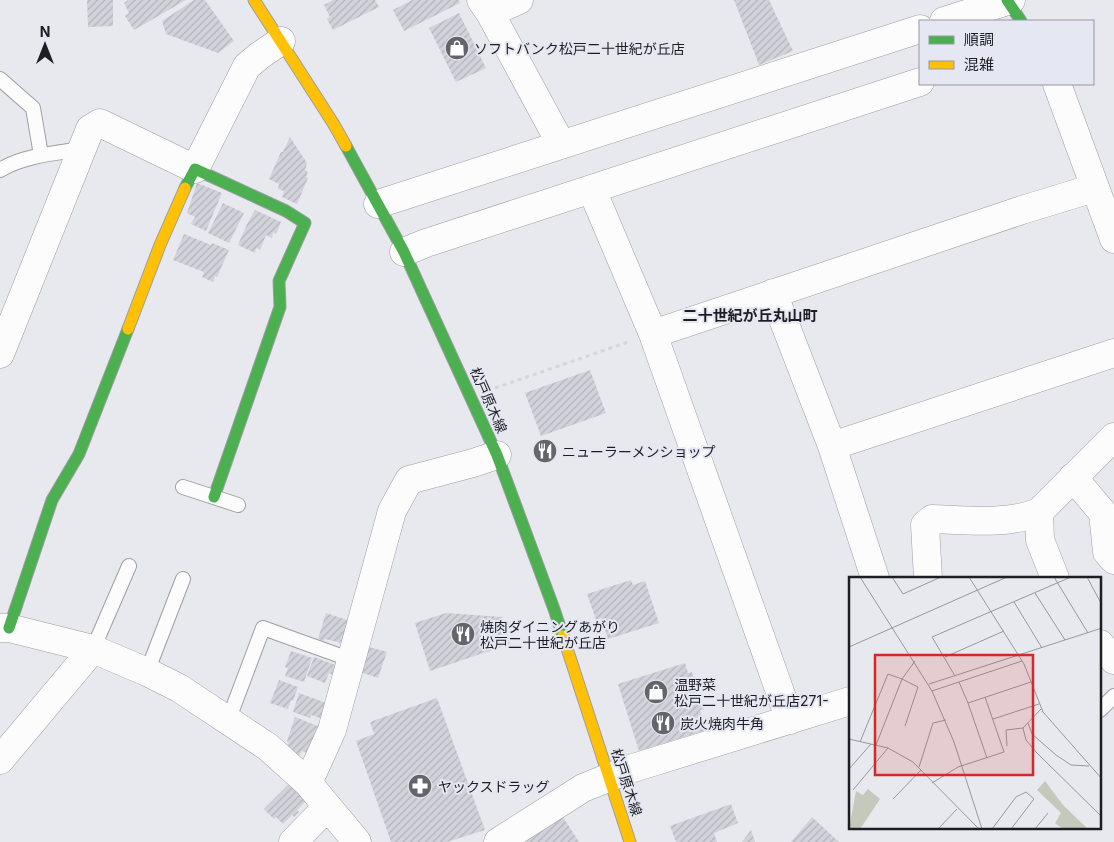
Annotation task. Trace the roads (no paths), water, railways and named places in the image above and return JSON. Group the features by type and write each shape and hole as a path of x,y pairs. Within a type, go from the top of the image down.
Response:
{"main road":[{"name":"松戸原木線","path":"254,0 333,123 404,252 497,455 554,609 630,842"},
{"path":"5,628 52,500 80,454 160,244 194,169 286,211 305,223 279,281 280,307 214,497"}],"street":[{"path":"519,0 485,6 561,144"},
{"path":"949,20 1012,6"},
{"path":"378,204 919,29"},
{"path":"0,354 90,129 100,123 194,169 247,66 282,41"},
{"path":"404,252 426,243 919,82"},
{"path":"1057,85 1114,239"},
{"path":"653,334 1022,210 1094,188"},
{"path":"592,190 653,334 790,720"},
{"path":"773,293 832,446 875,577"},
{"path":"832,446 1114,353"},
{"path":"928,577 925,525 932,519 986,520 1026,517 1039,512 1114,437"},
{"path":"308,783 332,730 392,511 409,480 497,455"},
{"path":"1073,477 1102,513 1107,552 1114,560"},
{"path":"1039,512 1040,540 1055,577"},
{"path":"5,628 93,649 179,688 268,747 308,783 356,842"},
{"path":"1102,646 1114,660"},
{"path":"0,760 93,649"},
{"path":"498,842 583,788 630,768 849,701"},
{"path":"293,842 327,808"}],"lane":[{"path":"0,79 33,108 41,155"},
{"path":"0,170 41,155 82,149"},
{"path":"183,487 238,505"},
{"path":"93,649 129,566"},
{"path":"147,672 183,579"},
{"path":"228,721 263,628 352,660"},
{"path":"1102,708 1114,696"}],"place":[{"name":"ソフトバンク松戸二十世紀が丘店","path":"457,48"},
{"name":"ニューラーメンショップ","path":"545,451"},
{"name":"焼肉ダイニングあがり 松戸二十世紀が丘店","path":"463,634"},
{"name":"温野菜 松戸二十世紀が丘店271-","path":"656,692"},
{"name":"炭火焼肉牛角","path":"663,723"},
{"name":"ヤックスドラッグ","path":"420,786"}],"district":[{"name":"二十世紀が丘丸山町","path":"750,315"}]}
